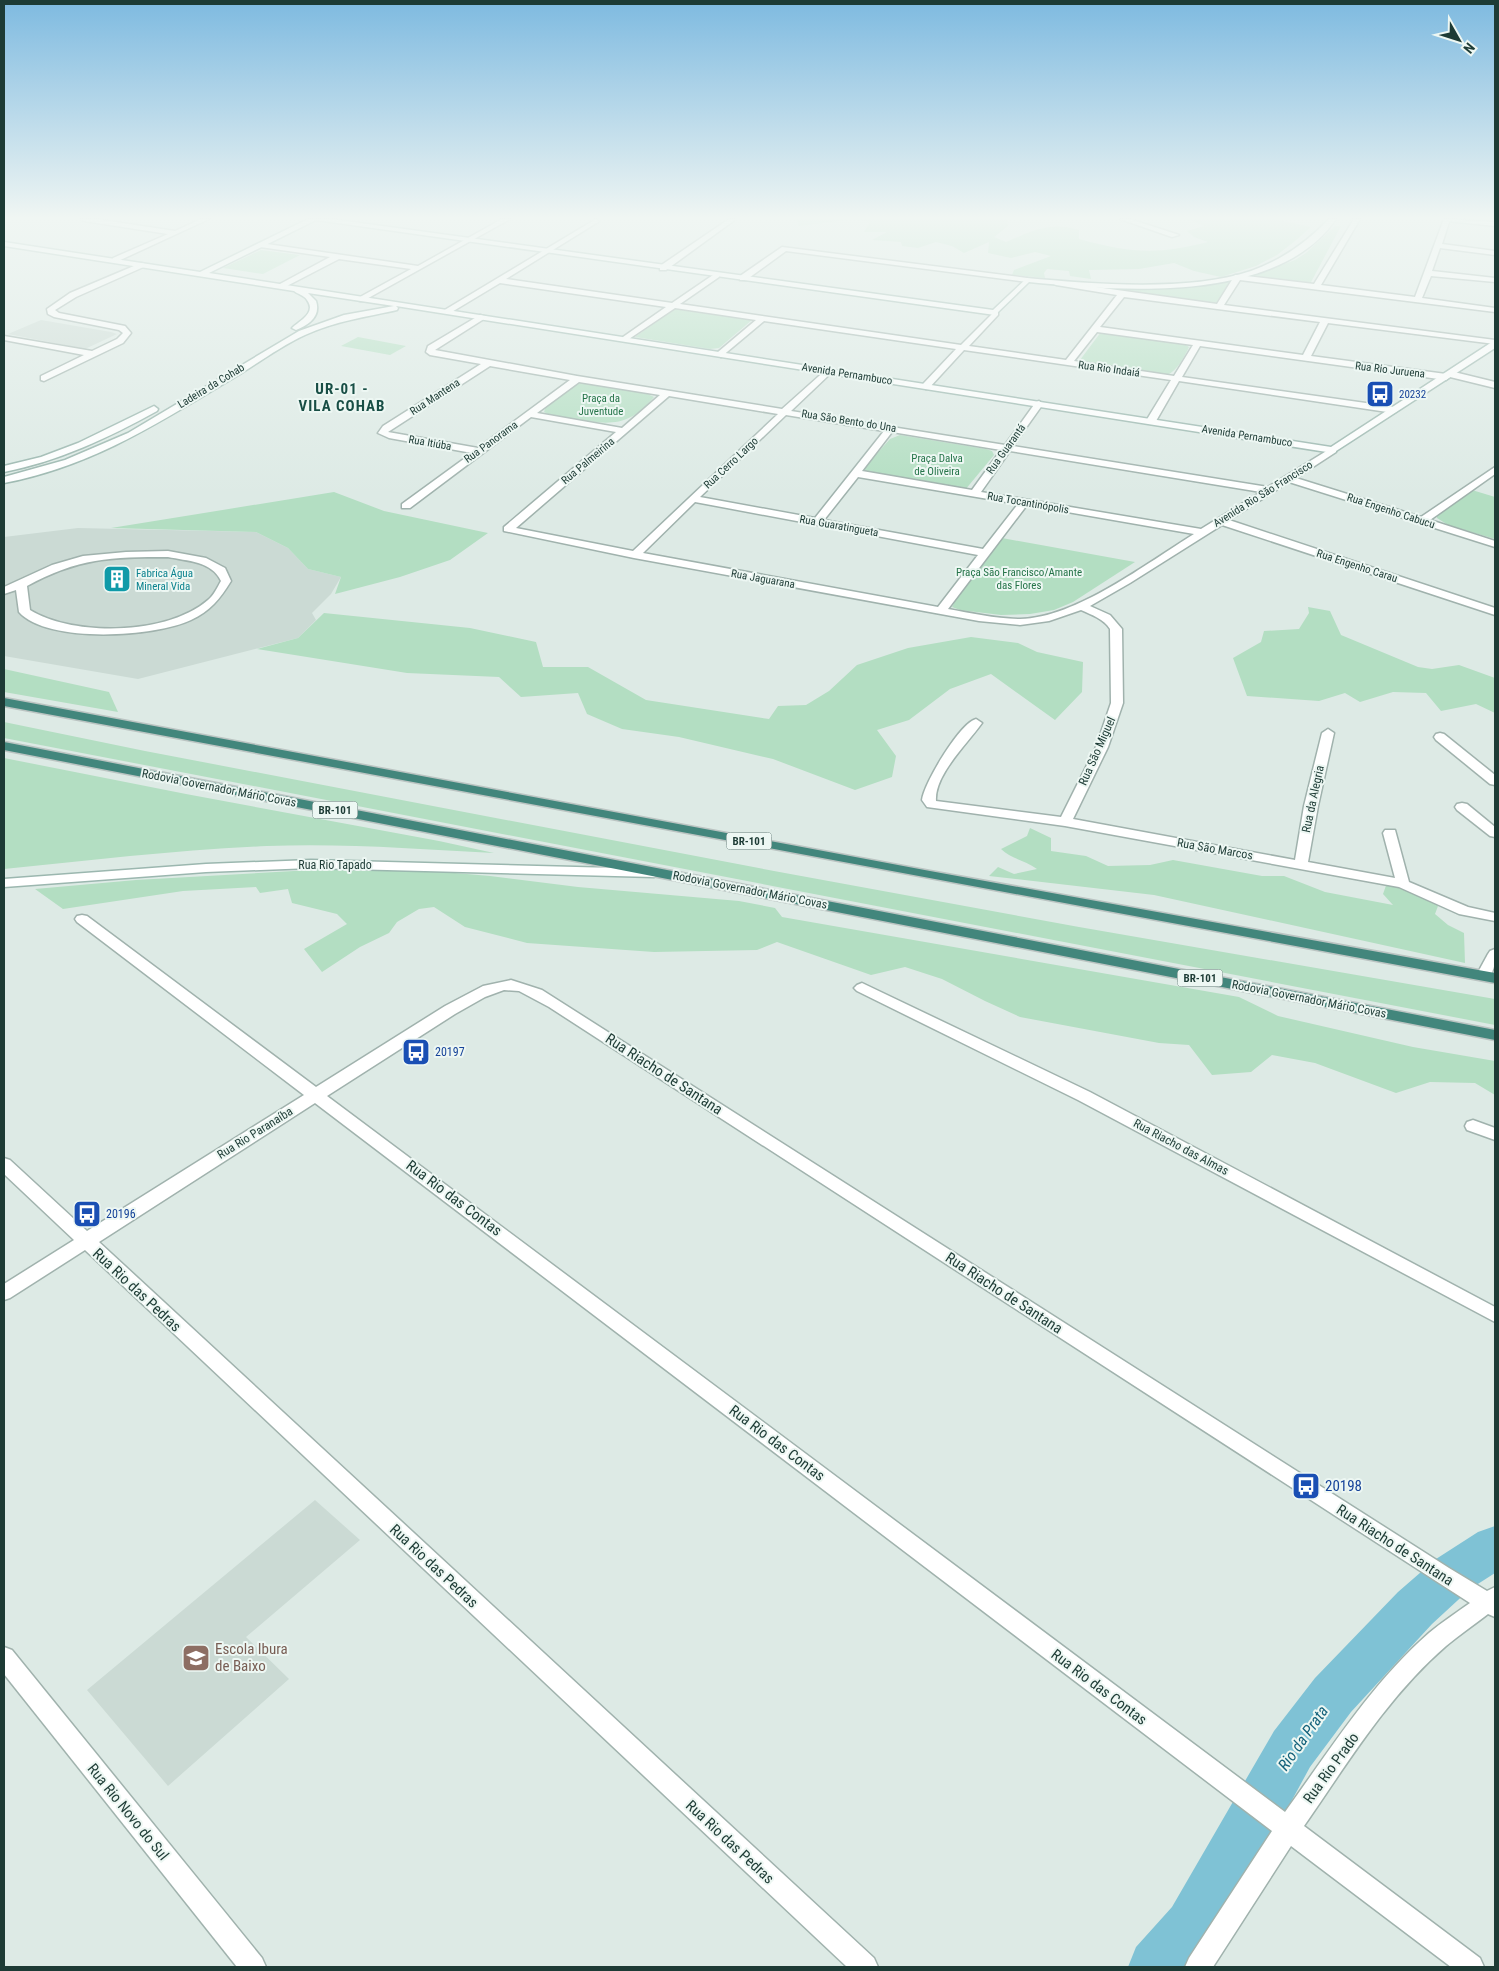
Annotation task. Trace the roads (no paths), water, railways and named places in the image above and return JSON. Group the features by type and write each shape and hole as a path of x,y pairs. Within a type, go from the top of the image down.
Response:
{"highway":[{"name":"BR-101","path":"4,702 1489,977"},
{"name":"Rodovia Governador Mário Covas","path":"4,746 1495,1035"}],"street":[{"path":"44,378 120,340 125,337 126,332 122,328 57,315 50,311"},
{"name":"Ladeira da Cohab","path":"188,390 311,318 313,311"},
{"name":"Ladeira da Cohab","path":"4,480 54,468 100,450 131,435 281,344 315,327 378,311"},
{"name":"Avenida Pernambuco","path":"447,311 1333,450"},
{"path":"626,339 666,311"},
{"name":"Rua Rio Indaiá","path":"715,311 1394,410"},
{"path":"980,311 995,313"},
{"path":"1068,363 1109,311"},
{"path":"1257,311 1495,343"},
{"path":"926,386 995,313"},
{"name":"Rua São Bento do Una","path":"483,317 431,348 430,352 577,379 786,411 1269,490"},
{"path":"721,354 763,318"},
{"path":"1305,359 1325,320"},
{"name":"Rua Rio Juruena","path":"1096,329 1305,359 1448,376 1495,386"},
{"path":"4,338 92,354"},
{"path":"1151,422 1198,343"},
{"name":"Avenida Rio São Francisco","path":"1020,622 1045,618 1082,606 1126,581 1448,376 1495,343"},
{"name":"Rua Mantena","path":"383,433 386,428 488,363"},
{"name":"Rua Cerro Largo","path":"634,555 828,371"},
{"name":"Rua Panorama","path":"406,506 577,379"},
{"name":"Rua Palmeirina","path":"508,529 668,393"},
{"name":"Ladeira da Cohab","path":"4,470 73,451 109,434 163,404"},
{"name":"Rua Guarantá","path":"974,494 1039,404"},
{"path":"528,414 624,431"},
{"path":"816,522 891,428"},
{"name":"Rua Itiúba","path":"383,433 389,436 478,451"},
{"path":"1422,521 1495,470"},
{"name":"Rua Tocantinópolis","path":"854,472 1202,532"},
{"name":"Rua Engenho Cabucu","path":"1287,478 1495,544"},
{"name":"Rua Guaratingueta","path":"693,499 986,554"},
{"path":"941,611 1024,502"},
{"name":"Rua Engenho Carau","path":"1220,521 1495,612"},
{"name":"Rua Jaguarana","path":"508,529 634,555 941,611 1020,622"},
{"path":"4,591 21,585 55,567 83,559 122,554 168,554 202,560 221,570 226,581 214,600 187,617 172,624 126,631 71,629 33,620 25,612 21,585"},
{"name":"Rua São Miguel","path":"1065,822 1102,747 1117,703 1116,629 1112,622 1104,616 1082,606"},
{"name":"Rua São Marcos","path":"976,722 943,765 929,792 929,802 940,806 994,811 1065,822 1403,884 1464,911 1495,917"},
{"name":"Rua da Alegria","path":"1301,865 1311,806 1328,733"},
{"path":"1440,737 1495,781"},
{"path":"1462,807 1495,832"},
{"path":"1390,833 1403,884"},
{"name":"Rua Rio Tapado","path":"4,884 206,868 311,864 666,874"},
{"name":"Rua Rio das Contas","path":"82,919 317,1094 1471,1967"},
{"path":"1489,977 1495,954"},
{"name":"Rua Rio Paranaíba","path":"4,1293 450,1010 477,996 504,985 511,985"},
{"name":"Rua Riacho de Santana","path":"511,985 539,995 560,1007 1442,1575 1490,1602"},
{"name":"Rua Riacho das Almas","path":"862,988 1084,1096 1495,1315"},
{"path":"1473,1126 1495,1134"},
{"name":"Rua Rio das Pedras","path":"4,1164 84,1241 865,1967"},
{"name":"Rua Rio Prado","path":"1198,1967 1286,1827 1375,1706 1410,1666 1438,1639 1490,1602"},
{"name":"Rua Rio Novo do Sul","path":"4,1657 253,1967"}],"waterway":[{"name":"Rio da Prata","path":"1156,1967 1192,1927 1292,1749 1333,1695 1415,1608 1453,1574 1495,1547"}],"place":[{"name":"20232","path":"1380,394"},
{"name":"Fabrica Água Mineral Vida","path":"117,579"},
{"name":"20197","path":"416,1052"},
{"name":"20196","path":"87,1214"},
{"name":"20198","path":"1306,1486"},
{"name":"Escola Ibura de Baixo","path":"196,1658"}],"district":[{"name":"UR-01 - VILA COHAB","path":"342,398"}],"park label":[{"name":"Praça da Juventude","path":"601,404"},
{"name":"Praça Dalva de Oliveira","path":"937,464"},
{"name":"Praça São Francisco/Amante das Flores","path":"1019,578"}]}
